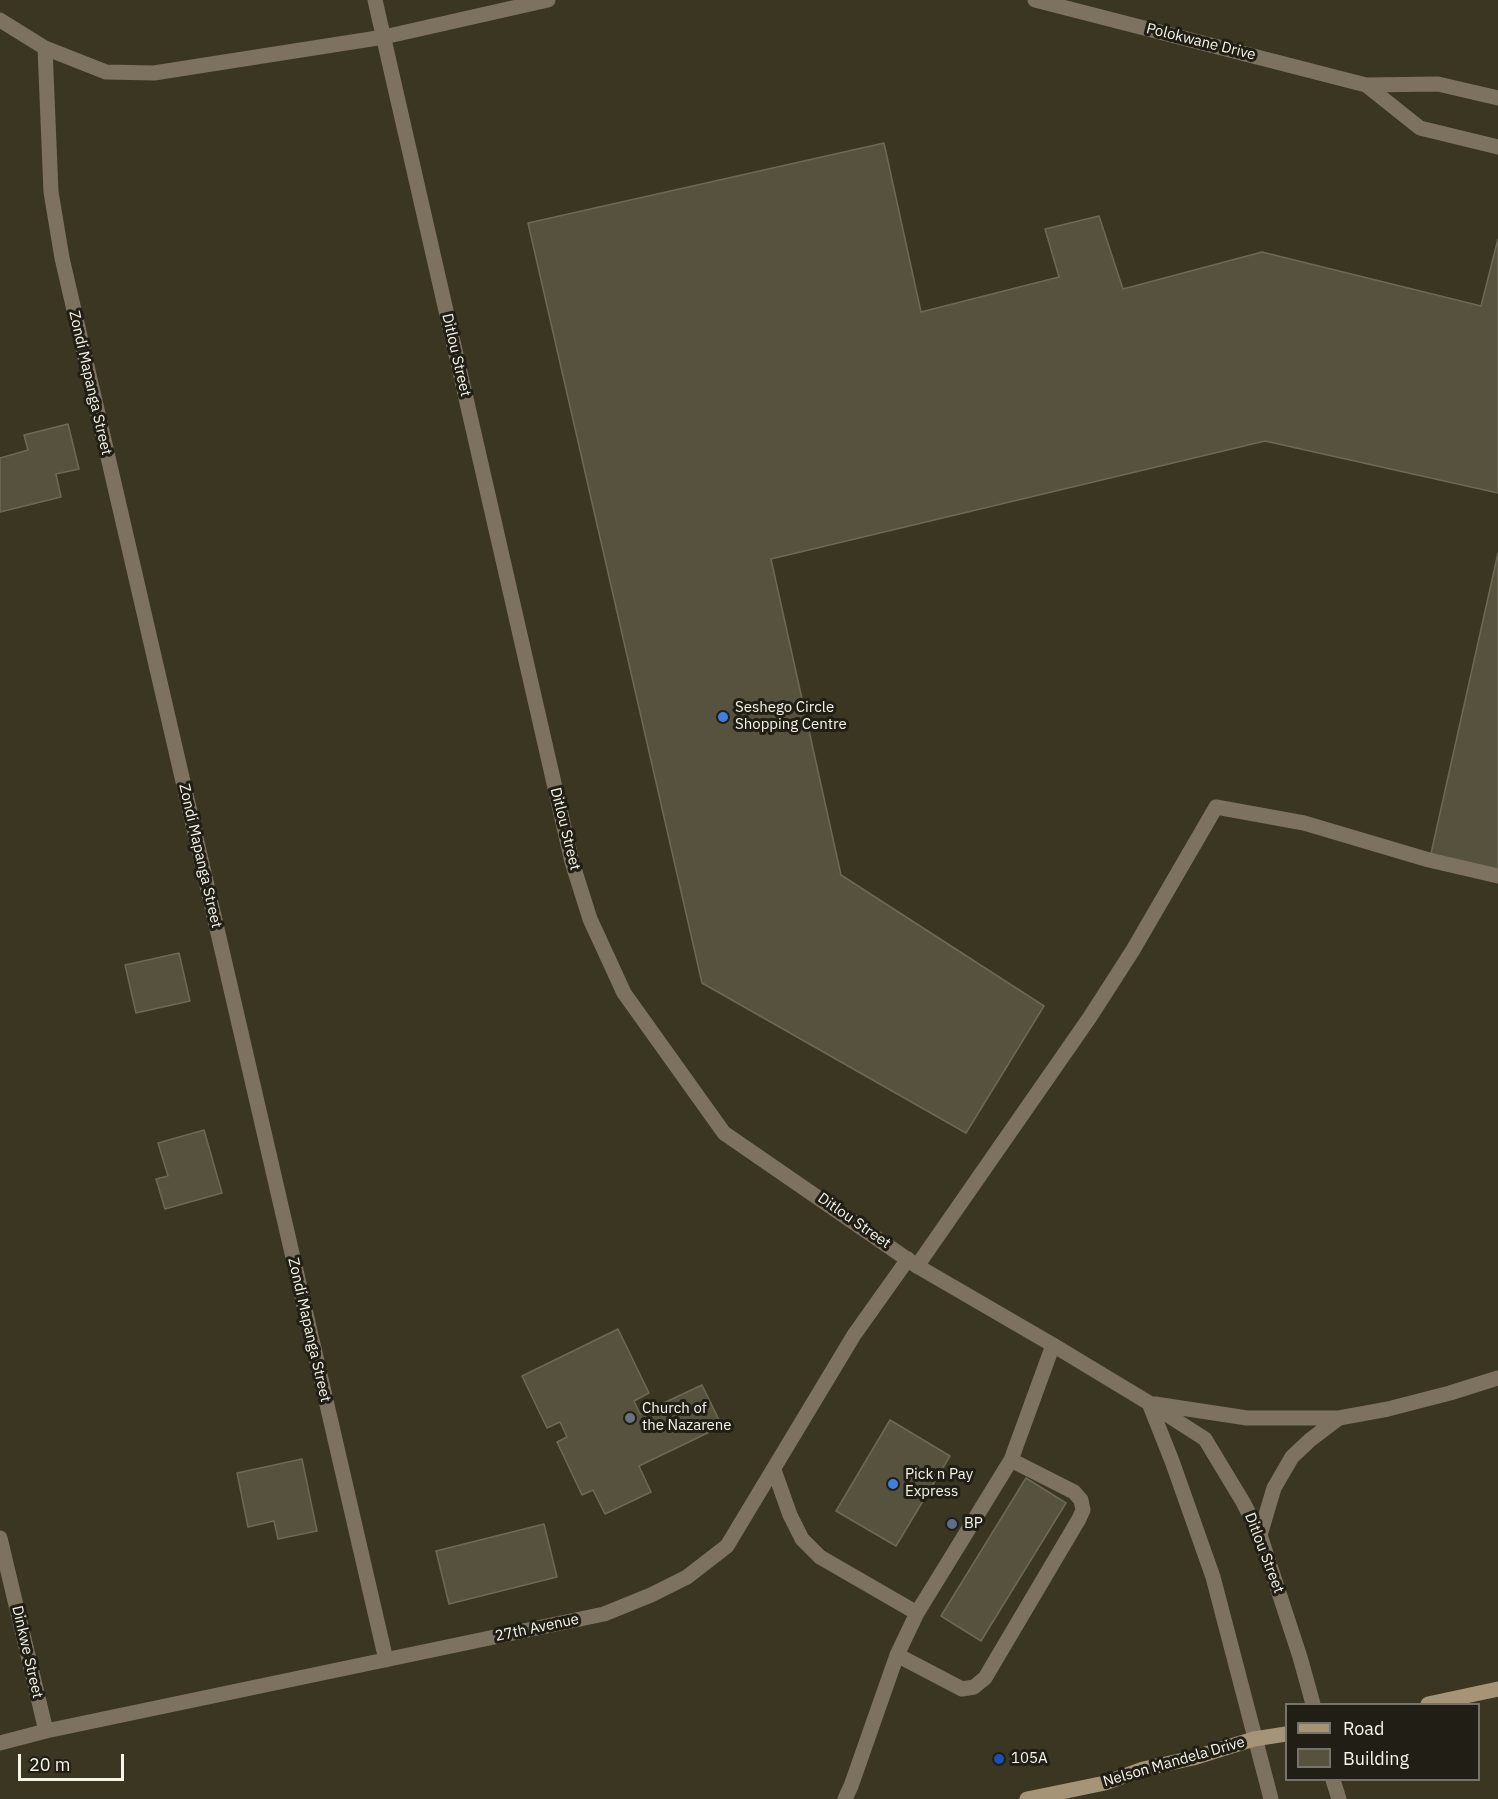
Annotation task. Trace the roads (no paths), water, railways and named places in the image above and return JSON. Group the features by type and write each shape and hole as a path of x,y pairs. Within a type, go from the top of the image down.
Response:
{"main road":[{"path":"1433,1703 1498,1689"},
{"name":"Nelson Mandela Drive","path":"1027,1799 1105,1783 1143,1769 1192,1758 1254,1739 1285,1734"}],"street":[{"name":"Ditlou Street","path":"375,0 572,862 590,919 624,993 724,1133 913,1262 1205,1439 1260,1535 1314,1703"},
{"path":"0,20 45,48 106,72 154,73 384,37 548,0"},
{"name":"Polokwane Drive","path":"1035,0 1366,85 1438,84 1498,98"},
{"name":"Zondi Mapanga Street","path":"45,48 51,192 62,258 386,1660"},
{"name":"Polokwane Drive","path":"1366,85 1420,128 1498,147"},
{"name":"27th Avenue","path":"0,1743 46,1731 604,1614 687,1577 727,1546 854,1335 913,1262 1090,1017 1133,950 1215,807 1304,823 1429,860 1498,876"},
{"path":"845,1799 897,1654 917,1613 1011,1460 1053,1345"},
{"path":"1149,1403 1247,1418 1339,1418 1419,1401 1498,1378"},
{"path":"1149,1403 1213,1577 1271,1799"},
{"path":"1260,1535 1274,1488 1292,1457 1339,1418"},
{"path":"897,1654 962,1689 980,1683 1079,1519 1083,1510 1081,1500 1074,1492 1011,1460"},
{"path":"774,1470 789,1515 802,1539 819,1557 917,1613"},
{"name":"Dinkwe Street","path":"0,1538 46,1731"},
{"path":"1334,1781 1339,1799"}],"place":[{"name":"Seshego Circle Shopping Centre","path":"723,717"},
{"name":"Church of the Nazarene","path":"630,1418"},
{"name":"Pick n Pay Express","path":"893,1484"},
{"name":"BP","path":"952,1524"},
{"name":"105A","path":"999,1759"}]}
